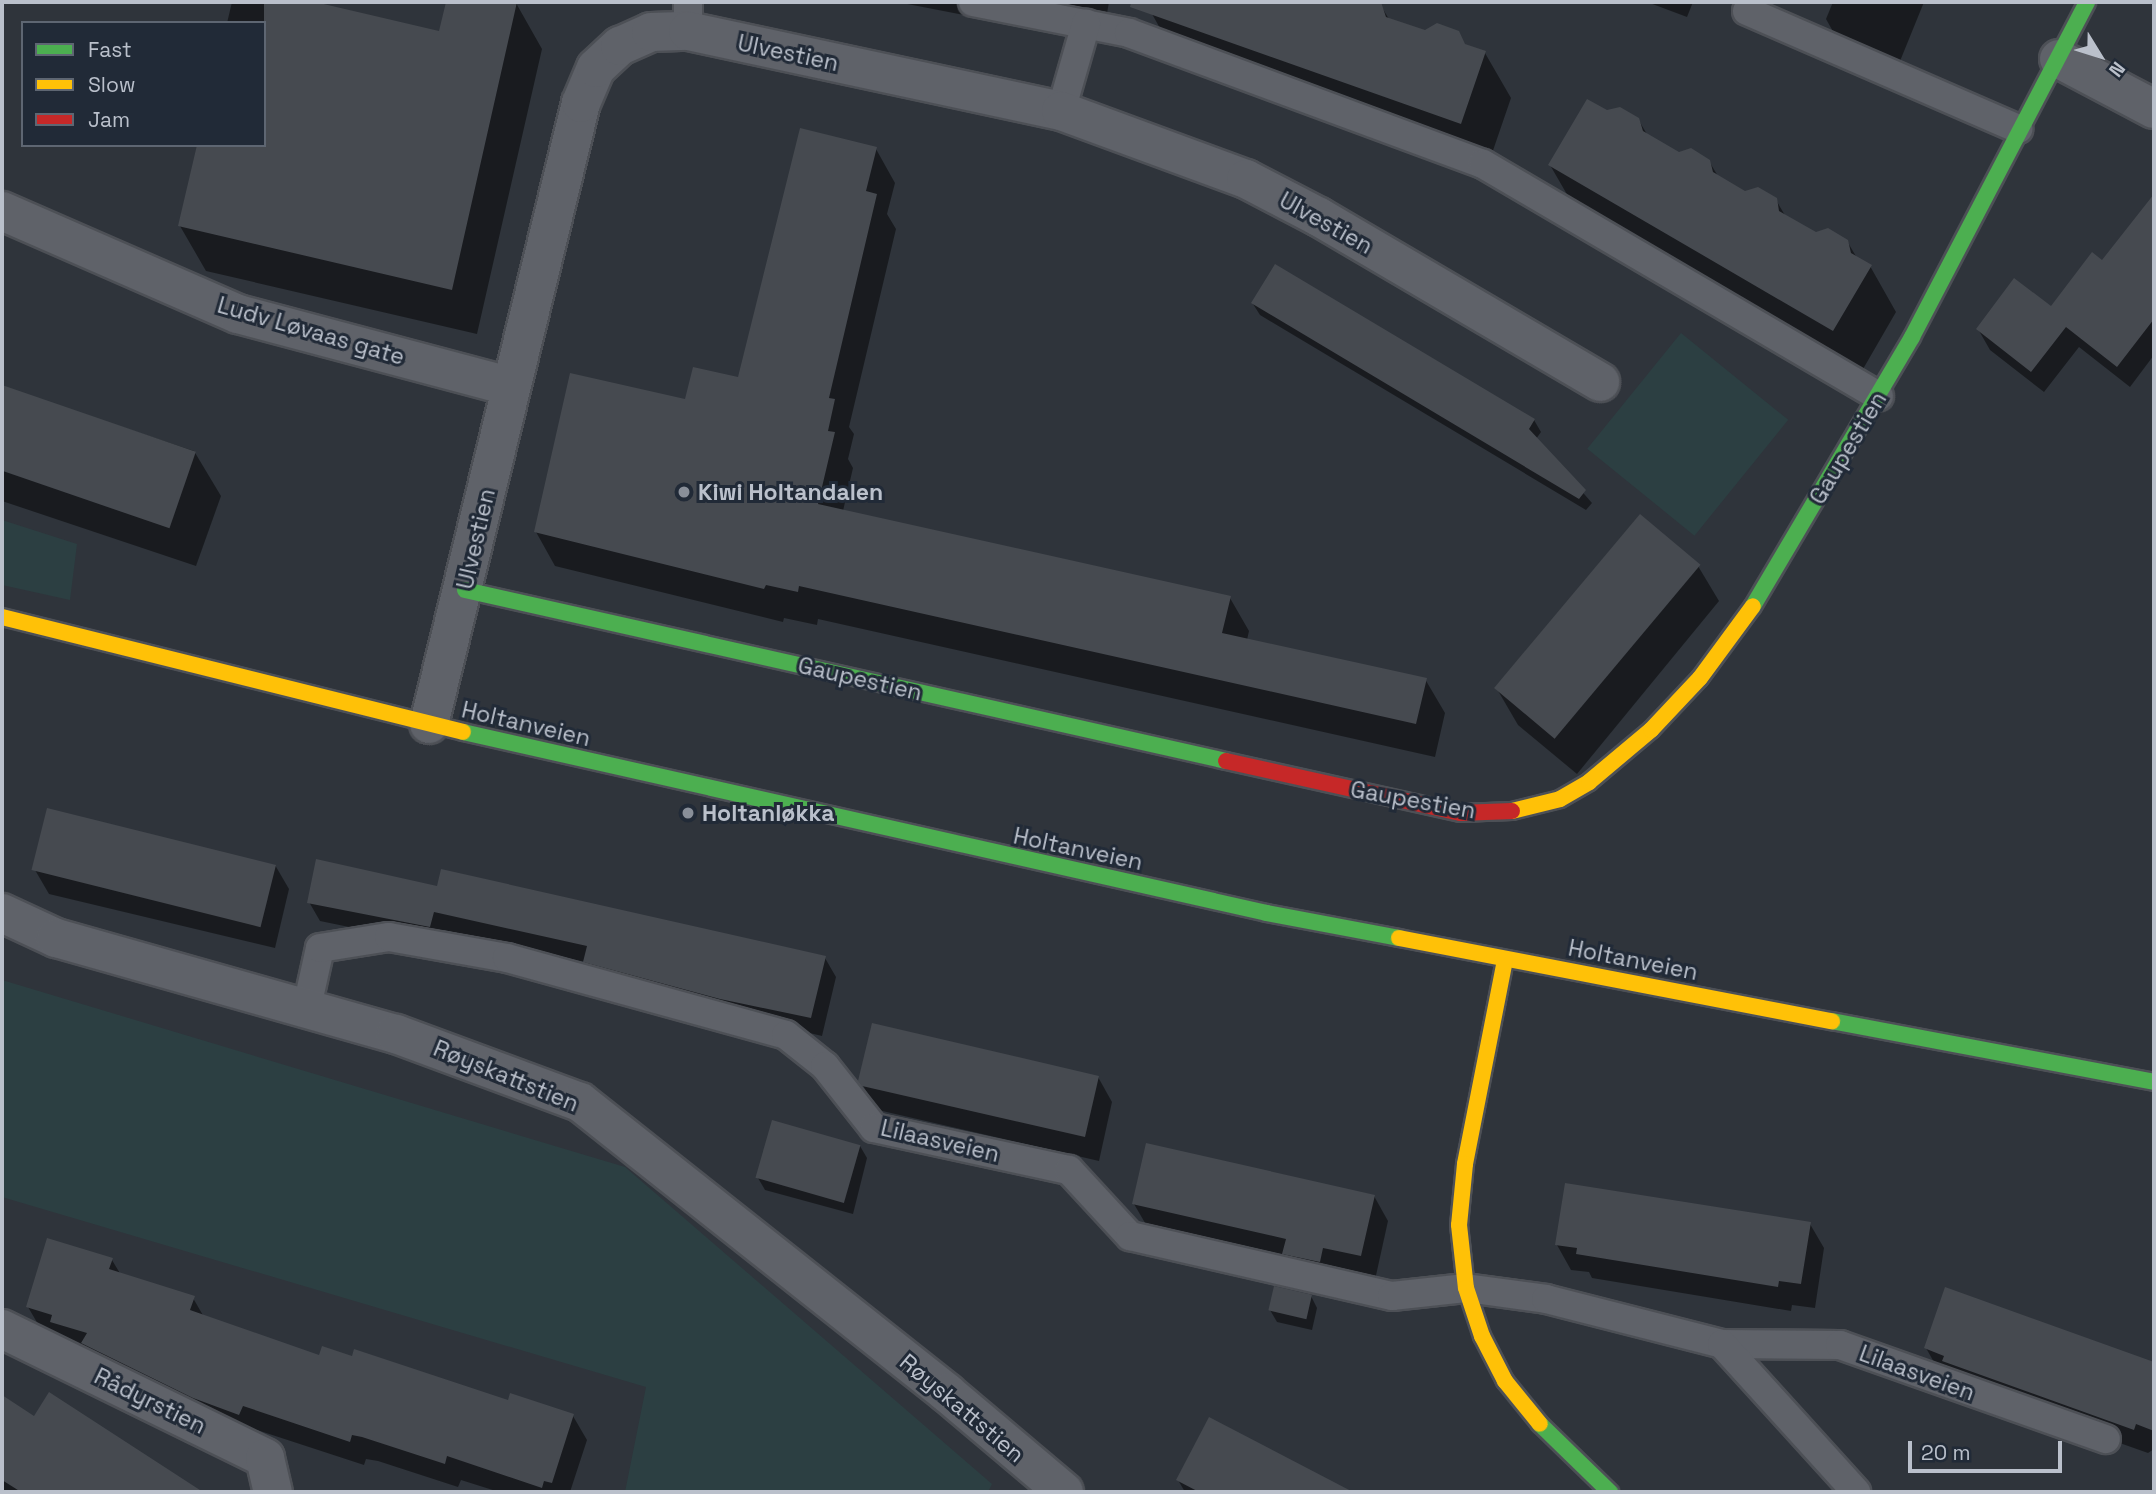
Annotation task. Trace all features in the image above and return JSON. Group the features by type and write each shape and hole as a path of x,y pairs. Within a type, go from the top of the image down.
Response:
{"street":[{"name":"Gaupestien","path":"464,590 1460,813 1507,812 1560,799 1589,782 1651,730 1700,678 1755,603 1879,396 2087,2"},
{"name":"Ulvestien","path":"429,724 464,590 509,386 581,103 596,68 620,46 688,17 1060,111 1246,179 1320,217 1600,382"},
{"path":"2059,59 2154,109"},
{"name":"Ludv Løvaas gate","path":"2,211 238,314 509,386"},
{"name":"Holtanveien","path":"2,617 429,724 1026,861 1506,960 2154,1082"},
{"name":"Røyskattstien","path":"2,913 56,938 396,1034 580,1102 947,1393 1064,1492"},
{"path":"1506,960 1465,1164 1459,1225 1466,1288 1482,1336 1505,1381 1542,1426 1610,1492"},
{"name":"Rådyrstien","path":"2,1329 265,1458 273,1492"}],"lane":[{"path":"972,2 1129,33 1483,164 1879,396"},
{"path":"1747,11 2019,129"},
{"path":"1060,111 1086,24"},
{"name":"Lilaasveien","path":"307,1007 320,948 389,937 507,958 786,1035 825,1066 874,1128 1069,1170 1130,1236 1392,1296 1466,1288 1546,1299 1722,1344 1840,1345 2106,1440"},
{"path":"1722,1344 1856,1492"}],"shaded area":[{"path":"1681,333 1788,420 1694,536 1587,449"},
{"path":"2,520 77,544 70,600 2,585"},
{"path":"2,980 625,1167 992,1484 988,1492 625,1492 646,1387 2,1197"}],"building":[{"path":"264,2 315,2 439,31 446,2 517,2 452,290 178,226 197,147 266,147"},
{"path":"1131,2 1381,2 1386,17 1425,30 1437,23 1459,31 1465,44 1486,51 1461,124 1130,7"},
{"path":"1587,99 1607,110 1620,107 1639,118 1643,131 1679,152 1691,148 1710,160 1713,172 1745,191 1758,187 1777,198 1779,211 1816,232 1828,228 1848,240 1851,253 1872,265 1833,331 1548,165"},
{"path":"800,128 877,147 866,191 877,194 829,398 835,399 828,431 835,432 818,504 1231,596 1222,633 1427,678 1416,724 799,586 798,592 766,585 764,589 534,532 570,373 685,399 693,367 738,377"},
{"path":"2154,194 2154,319 2117,367 2066,327 2031,372 1976,329 2014,278 2051,306 2092,252 2102,260"},
{"path":"1275,264 1535,419 1529,429 1586,490 1579,499 1251,303"},
{"path":"2,385 196,452 169,528 2,471"},
{"path":"1640,514 1701,565 1555,739 1494,688"},
{"path":"47,808 276,865 261,927 32,870"},
{"path":"316,859 437,886 441,869 826,956 811,1018 720,999 583,962 587,946 434,912 430,927 307,903"},
{"path":"872,1023 1099,1076 1085,1137 862,1086 858,1081"},
{"path":"772,1120 860,1145 844,1203 755,1178"},
{"path":"1146,1143 1375,1195 1361,1256 1323,1248 1320,1262 1282,1254 1286,1239 1132,1204"},
{"path":"1565,1183 1811,1222 1801,1284 1779,1281 1778,1287 1576,1254 1577,1248 1555,1245"},
{"path":"47,1238 113,1258 109,1269 195,1296 190,1310 319,1355 322,1346 352,1356 354,1349 508,1400 510,1393 574,1414 552,1483 544,1481 542,1488 447,1456 445,1464 362,1437 352,1435 350,1442 243,1406 239,1415 193,1398 81,1343 87,1333 50,1322 52,1315 26,1307"},
{"path":"1274,1286 1312,1295 1306,1319 1268,1310"},
{"path":"1945,1287 2154,1362 2154,1431 2136,1424 2134,1430 1942,1361 1944,1356 1924,1348"},
{"path":"49,1392 203,1492 21,1492 2,1480 2,1395 34,1416"},
{"path":"1209,1417 1353,1492 1199,1492 1176,1480"}],"traffic: fast":[{"path":"1753,606 1912,337 2087,2"},
{"path":"465,590 1226,761"},
{"path":"463,732 1267,913 1399,938"},
{"path":"1832,1021 2154,1082"},
{"path":"1540,1424 1610,1492"}],"traffic: slow":[{"path":"1512,811 1560,799 1589,782 1651,730 1700,678 1753,606"},
{"path":"2,617 463,732"},
{"path":"1399,938 1832,1021"},
{"path":"1505,960 1465,1164 1459,1225 1466,1288 1482,1336 1505,1381 1540,1424"}],"traffic: jam":[{"path":"1226,761 1460,813 1512,811"}],"place":[{"name":"Kiwi Holtandalen","path":"684,492"},
{"name":"Holtanløkka","path":"688,813"}]}
